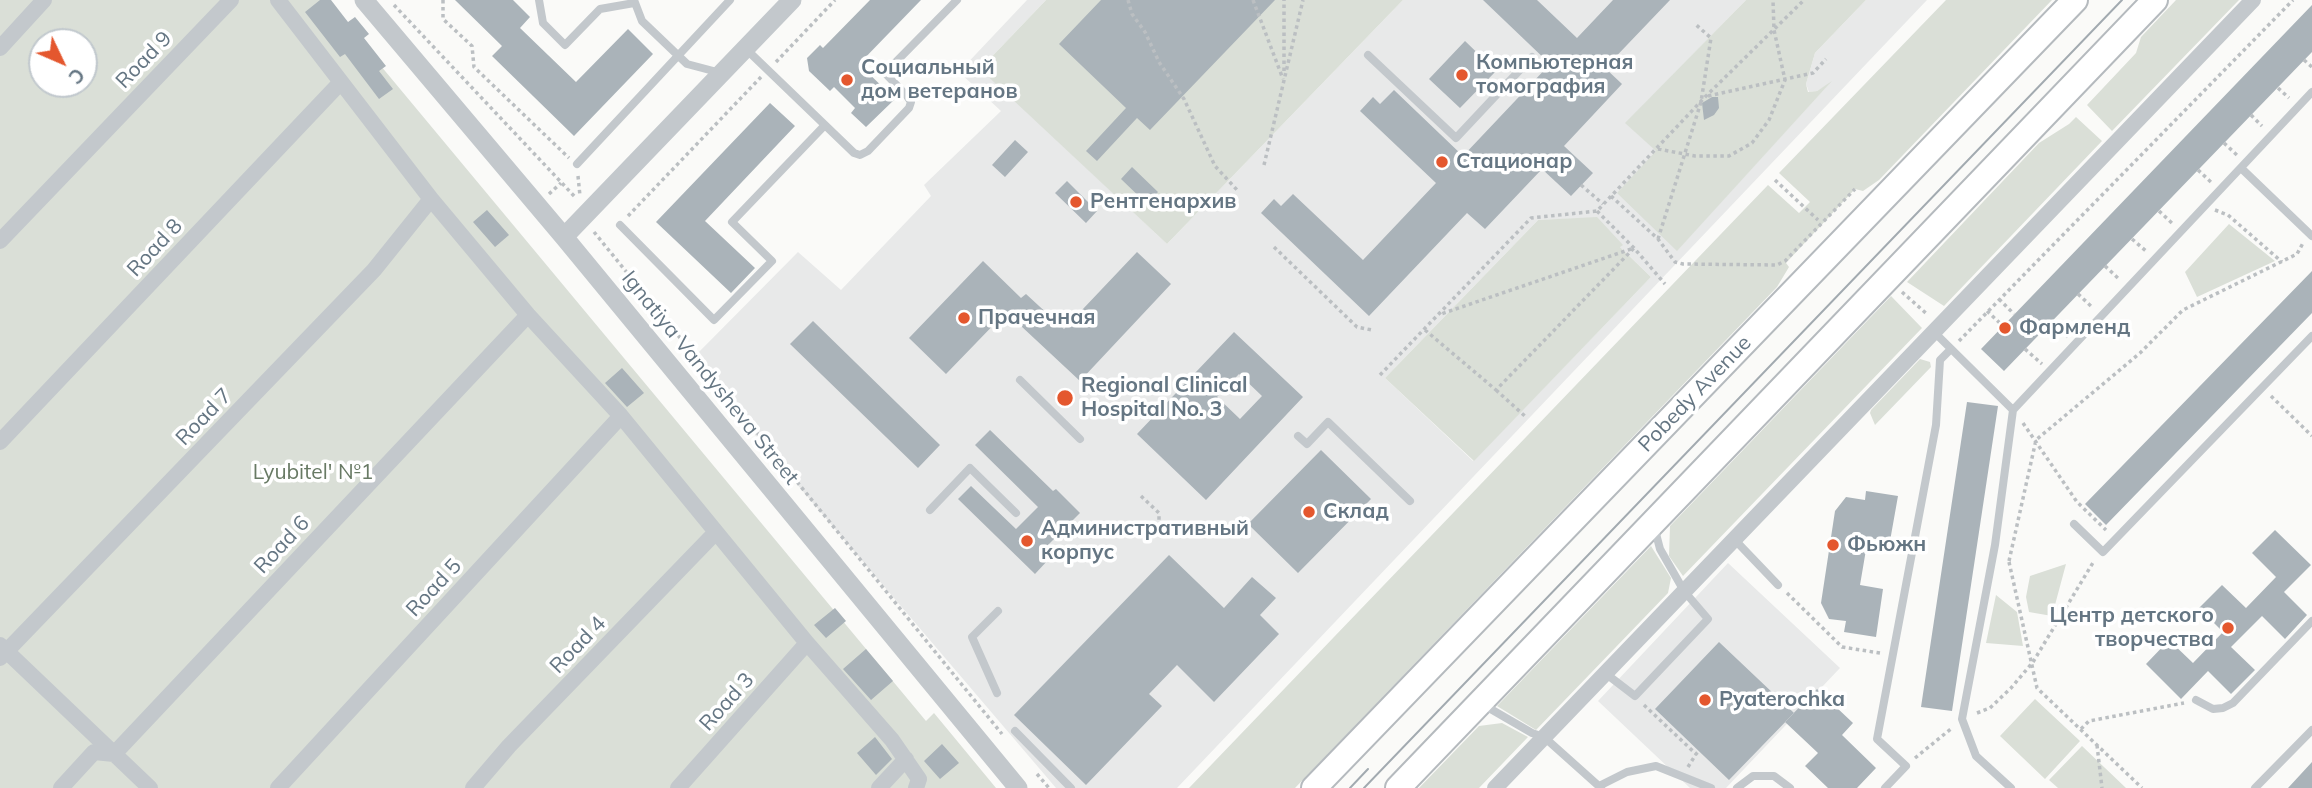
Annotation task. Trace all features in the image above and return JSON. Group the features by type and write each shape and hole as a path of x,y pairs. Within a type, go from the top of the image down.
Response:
{"main road":[{"name":"Pobedy Avenue","path":"1314,788 2076,0"},
{"path":"1398,788 2155,0"}],"street":[{"path":"0,48 44,0"},
{"name":"Road 9","path":"0,241 231,0"},
{"path":"278,0 430,199 528,315 621,416 807,643 892,740 906,759 917,783"},
{"name":"Ignatiya Vandysheva Street","path":"364,0 564,237 1018,788"},
{"path":"564,237 792,0"},
{"path":"1495,788 1734,539 1932,325 2253,0"},
{"name":"Road 8","path":"0,442 340,83"},
{"name":"Road 7","path":"2,651 374,270 430,199"},
{"name":"Road 6","path":"114,754 528,315"},
{"name":"Road 5","path":"278,788 621,416"},
{"name":"Road 4","path":"472,788 509,746 715,533"},
{"name":"Road 3","path":"678,788 807,643"},
{"path":"2,651 150,788"},
{"path":"61,788 94,752 114,754"},
{"path":"878,788 906,759"}],"lane":[{"path":"539,0 543,23 565,45 600,9 634,1 642,21 687,64 722,73"},
{"path":"720,0 721,10"},
{"path":"577,164 730,0"},
{"path":"745,48 860,155 868,151 909,108 911,102 885,73 957,0"},
{"path":"1368,55 1457,138 1532,57"},
{"path":"2011,788 1976,756 1962,719 1995,545 2013,410 2312,92"},
{"path":"620,225 714,320 772,261 732,222 825,125"},
{"path":"2241,168 2312,236"},
{"path":"1932,325 1951,349 2013,410"},
{"path":"2074,524 2103,552 2312,336"},
{"path":"1885,788 1906,766 1877,739 1936,425 1940,360 1951,349"},
{"path":"1020,380 1080,439"},
{"path":"1298,436 1307,444 1328,422 1410,501"},
{"path":"930,510 970,468 1016,513"},
{"path":"1605,673 1635,696 1708,619 1684,591 1660,549 1654,523"},
{"path":"1734,539 1778,584"},
{"path":"997,693 972,637 998,611"},
{"path":"2196,700 2213,709 2232,703 2312,621"},
{"path":"1479,703 1544,737 1600,787 1627,772 1656,766 1711,788"},
{"path":"2255,788 2312,730"},
{"path":"1015,731 1071,788"},
{"path":"1737,788 1753,776 1774,776 1790,788"}],"path":[{"path":"390,0 580,203 577,164 474,67 472,46 443,19 443,0"},
{"path":"595,236 620,225 835,0"},
{"path":"1128,0 1132,14 1159,62 1184,99 1215,166 1238,191"},
{"path":"1253,0 1283,80"},
{"path":"1283,80 1284,0"},
{"path":"1264,165 1303,0"},
{"path":"1658,149 1684,154 1729,156 1752,143 1769,120 1785,80 1774,30 1773,0"},
{"path":"1380,375 1531,218 1597,211 1706,96 1804,0"},
{"path":"1951,349 2293,0"},
{"path":"1658,239 1701,102 1711,38 1694,23"},
{"path":"1706,96 1813,73 1826,59"},
{"path":"2304,60 2312,67"},
{"path":"2198,170 2219,190"},
{"path":"1775,180 1818,220"},
{"path":"1581,185 1603,204"},
{"path":"1611,196 1658,239 1675,262 1777,265 1785,261 1855,189"},
{"path":"1597,211 1665,284"},
{"path":"2159,211 2181,231"},
{"path":"588,212 595,236 1006,739"},
{"path":"2228,215 2282,262"},
{"path":"2132,239 2154,259"},
{"path":"1274,247 1357,327 1372,330"},
{"path":"1439,315 1634,248"},
{"path":"1496,390 1634,248"},
{"path":"2009,561 2036,440 2140,353 2183,310 2297,254"},
{"path":"2105,266 2128,287"},
{"path":"2078,294 2101,316"},
{"path":"1999,299 2014,314"},
{"path":"1913,301 1932,325"},
{"path":"1987,311 2003,326"},
{"path":"2051,322 2075,344"},
{"path":"1425,330 1527,418"},
{"path":"2025,349 2049,371"},
{"path":"2262,387 2312,436"},
{"path":"2013,410 2077,502 2116,539"},
{"path":"1141,496 1159,513 1160,523"},
{"path":"2007,551 2037,688 2142,788"},
{"path":"1906,766 1962,719 1990,708 2011,688 2033,662 2090,565 2103,552"},
{"path":"1778,584 1842,647 1891,655"},
{"path":"2081,730 2089,721 2196,700"},
{"path":"1647,708 1696,754 1699,751"},
{"path":"2097,745 2102,788"},
{"path":"1032,768 1049,788"}],"shaded area":[{"name":"Regional Clinical Hospital No. 3","path":"1027,0 1046,0 981,68 1167,244 1403,0 1746,0 1626,123 1657,151 1677,250 1829,84 1809,92 1806,84 1815,53 1866,0 1927,0 1177,788 1056,788 691,360 798,252 841,290 931,196 924,185 1001,111 959,72","holes":["1590,218 1651,277 1473,461 1385,378 1538,220"]},
{"path":"1728,563 1840,668 1726,788 1690,788 1598,701"}],"green space":[{"name":"Lyubitel' №1","path":"0,0 326,0 926,721 934,713 996,788 0,788"},
{"path":"1046,0 1403,0 1167,244 980,69"},
{"path":"1746,0 1866,0 1815,53 1806,84 1808,92 1817,91 1832,81 1677,251 1617,193 1656,151 1625,123"},
{"path":"1946,0 2052,0 1879,180 1863,191 1855,189 1786,263 1789,267 1777,287 1295,788 1189,788 1768,185 1799,213 1810,202 1779,173"},
{"path":"2176,0 2239,0 2112,131 2087,105 2136,53 2141,37"},
{"path":"2076,117 2102,141 1944,306 1907,282 2039,143"},
{"path":"1597,217 1623,245 1620,247 1651,277 1474,461 1385,378 1538,220"},
{"path":"2229,224 2275,261 2197,297 2185,272"},
{"path":"1891,296 1922,328 1683,576 1669,556 1670,526"},
{"path":"1920,359 1930,362 1931,367 1875,425 1871,410"},
{"path":"1651,546 1671,578 1668,593 1536,730 1497,706"},
{"path":"2066,564 2052,616 2029,612 2026,597 2030,576"},
{"path":"1996,595 2017,612 2023,646 1986,643"},
{"path":"2035,699 2080,741 2045,779 2000,736"},
{"path":"1502,723 1528,737 1479,788 1419,788 1479,726"},
{"path":"2082,746 2126,788 2058,788 2049,780"}],"building":[{"path":"320,0 331,0 348,22 355,17 369,34 364,38 386,66 379,71 393,89 379,99 345,54 340,57 305,12"},
{"path":"455,0 513,0 530,17 520,28 576,82 628,29 653,54 574,136 492,56 502,46"},
{"path":"870,0 921,0 859,64 895,99 866,127 851,113 855,108 834,87 830,91 809,71 807,58 820,45 823,48"},
{"path":"1101,0 1275,0 1150,130 1137,118 1097,161 1086,151 1126,108 1059,44"},
{"name":"Стационар","path":"1483,0 1537,0 1577,38 1613,0 1670,0 1605,68 1622,84 1564,146 1593,173 1571,196 1542,169 1485,229 1467,213 1369,316 1261,213 1274,199 1281,206 1293,194 1363,260 1436,183 1360,111 1373,97 1380,104 1394,90 1463,156 1550,64"},
{"path":"2312,5 2312,52 2004,371 1981,349"},
{"name":"Компьютерная томография","path":"1465,41 1496,71 1460,108 1429,79"},
{"path":"1712,97 1718,97 1719,108 1714,115 1704,120 1702,103"},
{"path":"770,103 795,126 705,221 755,268 731,293 656,222"},
{"path":"1015,140 1028,152 1005,177 992,165"},
{"path":"1132,167 1158,192 1147,204 1121,179"},
{"name":"Рентгенархив","path":"1067,181 1097,211 1086,223 1055,193"},
{"path":"487,210 509,235 495,247 473,222"},
{"path":"1137,252 1171,284 1080,381 1006,312 946,374 909,338 983,261 1021,298 1026,294 1064,329"},
{"path":"2312,271 2312,313 2106,525 2085,504"},
{"path":"813,321 940,445 918,468 790,344"},
{"path":"1234,332 1303,397 1206,500 1137,434","holes":["1239,374 1262,396 1240,419 1217,397"]},
{"path":"622,368 644,393 627,407 605,383"},
{"path":"1967,402 1998,406 1952,711 1921,707"},
{"name":"Административный корпус","path":"990,430 1053,491 1056,489 1080,513 1040,553 1048,560 1035,574 958,499 971,486 1016,529 1038,507 975,445"},
{"name":"Склад","path":"1321,450 1371,499 1298,573 1248,524"},
{"path":"1866,491 1898,496 1890,541 1868,538 1860,585 1883,589 1876,637 1844,632 1846,621 1829,619 1821,603 1835,511 1846,497 1865,500"},
{"path":"2275,530 2311,565 2284,592 2307,615 2285,639 2262,616 2231,647 2255,670 2231,694 2208,671 2181,699 2146,664 2169,640 2193,663 2223,632 2199,608 2222,585 2246,608 2276,577 2252,553"},
{"path":"1169,555 1224,608 1252,577 1276,598 1260,615 1279,634 1214,702 1177,665 1149,694 1162,706 1086,785 1014,715"},
{"path":"835,608 846,621 826,638 814,625"},
{"path":"1719,642 1794,713 1729,780 1655,709"},
{"path":"866,649 893,681 871,700 843,669"},
{"path":"1817,689 1853,723 1842,735 1876,768 1857,788 1828,788 1805,766 1818,753 1785,722"},
{"path":"875,737 892,759 876,775 857,753"},
{"path":"942,744 959,763 940,779 924,761"},
{"path":"2312,762 2312,788 2288,788"}],"tram line":[{"path":"1364,788 2122,0"},
{"path":"1350,788 1368,769"}],"place":[{"name":"Компьютерная томография","path":"1462,75"},
{"name":"Социальный дом ветеранов","path":"847,80"},
{"name":"Стационар","path":"1442,162"},
{"name":"Рентгенархив","path":"1076,202"},
{"name":"Прачечная","path":"964,318"},
{"name":"Фармленд","path":"2005,328"},
{"name":"Regional Clinical Hospital No. 3","path":"1065,398"},
{"name":"Склад","path":"1309,512"},
{"name":"Административный корпус","path":"1027,541"},
{"name":"Фьюжн","path":"1833,545"},
{"name":"Центр детского творчества","path":"2228,628"},
{"name":"Pyaterochka","path":"1705,700"}]}
